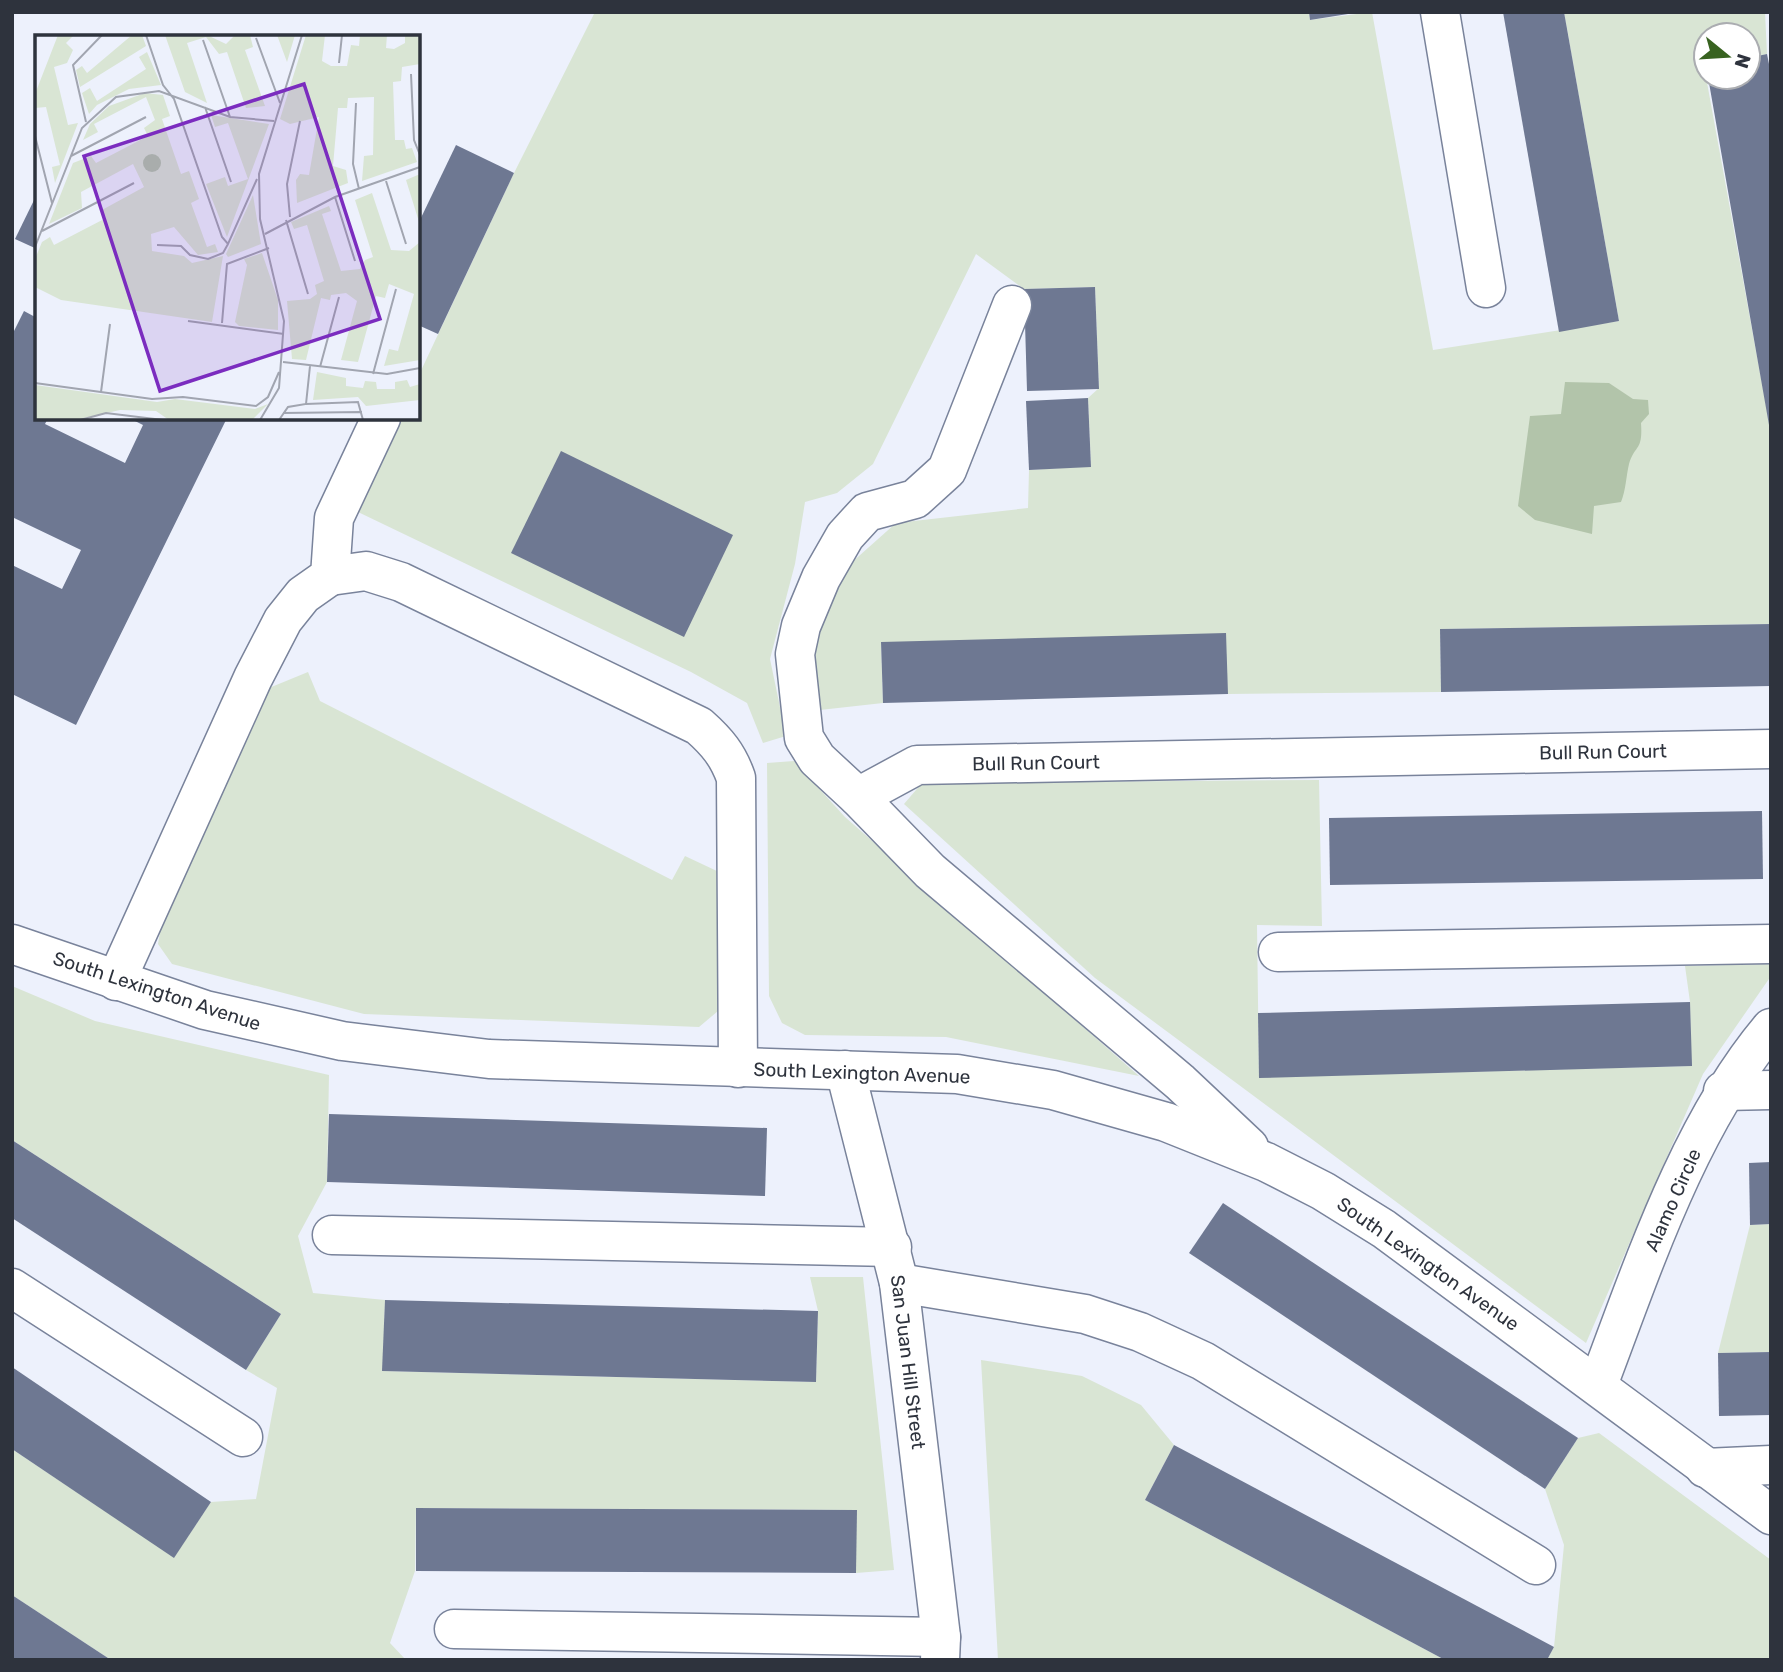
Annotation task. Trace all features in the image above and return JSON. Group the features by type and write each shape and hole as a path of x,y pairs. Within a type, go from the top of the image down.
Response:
{"street":[{"path":"1440,12 1486,288"},
{"path":"1012,305 947,470 915,499 867,512 845,536 821,578 801,626 795,654 804,738 817,759 858,797 930,872 1180,1082 1266,1163"},
{"path":"330,576 334,518 380,420"},
{"path":"116,981 265,655 284,620 303,595 330,576 366,571 401,582 699,726 719,743 730,760 736,778 738,1068"},
{"name":"Bull Run Court","path":"858,797 917,765 1771,749"},
{"name":"South Lexington Avenue","path":"12,944 205,1010 342,1041 489,1059 957,1074 1053,1090 1166,1122 1266,1163 1323,1191 1384,1229 1771,1515"},
{"path":"1278,952 1771,944"},
{"name":"Alamo Circle","path":"1598,1385 1642,1271 1723,1091 1771,1028"},
{"name":"San Juan Hill Street","path":"845,1070 896,1265 941,1648"},
{"path":"1723,1091 1771,1090"},
{"path":"332,1235 896,1265 1071,1311 1140,1332 1203,1361 1536,1565"},
{"path":"12,1288 243,1437"},
{"path":"1705,1468 1771,1465"},
{"path":"454,1629 941,1648"}],"shaded area":[{"path":"595,12 1309,12 1310,20 1372,12 1433,350 1619,321 1564,12 1765,12 1767,54 1762,55 1762,21 1692,21 1692,91 1709,91 1771,433 1771,624 1440,629 1441,692 1228,694 881,643 883,703 820,710 813,642 850,564 896,523 1028,508 1029,470 1091,466 1088,398 1099,388 1095,287 1024,289 976,254 873,464 837,493 805,502 795,564 770,659 786,736 763,743 747,703 691,672 358,512 399,420 420,420 420,373 514,173"},
{"path":"1565,382 1609,383 1633,399 1648,400 1649,414 1641,423 1640,443 1629,464 1621,502 1594,506 1592,534 1535,520 1518,506 1530,416 1561,414"},
{"path":"308,672 320,701 672,880 685,856 719,872 718,1011 699,1027 364,1014 172,964 158,944 163,914 269,688"},
{"path":"794,761 845,817 1139,1076 946,1037 805,1035 782,1023 769,996 767,763"},
{"path":"1319,780 1322,926 1257,925 1259,1077 1691,1066 1690,1002 1685,966 1771,964 1771,976 1703,1074 1586,1343 1095,978 904,804 922,783"},
{"path":"12,986 95,1021 329,1075 327,1182 298,1236 313,1293 385,1300 383,1371 816,1382 818,1311 810,1277 863,1277 894,1570 856,1573 856,1510 416,1508 415,1571 390,1643 406,1660 111,1660 12,1595 12,1449 174,1557 211,1502 256,1499 277,1388 246,1370 281,1314 12,1140"},
{"path":"1771,1224 1771,1352 1718,1353 1750,1225"},
{"path":"981,1360 1082,1376 1141,1405 1174,1445 1145,1500 1445,1660 998,1660"},
{"path":"1599,1433 1771,1560 1771,1660 1547,1660 1554,1647 1564,1545 1545,1489 1578,1438"}],"building":[{"path":"1309,12 1348,12 1348,14 1310,20"},
{"path":"1503,12 1564,12 1619,321 1559,332"},
{"path":"1767,54 1771,74 1769,425 1710,91 1762,91 1762,55"},
{"path":"456,145 514,173 438,334 420,326 420,220"},
{"path":"35,198 35,248 15,239"},
{"path":"1095,287 1099,389 1027,391 1024,289"},
{"path":"24,311 35,317 35,420 47,420 45,424 125,463 143,425 133,420 226,420 76,725 12,694 12,565 62,589 81,550 12,517 12,335"},
{"path":"1088,398 1091,467 1029,470 1026,401"},
{"path":"561,451 733,535 684,637 511,553"},
{"path":"1771,624 1771,686 1441,692 1440,629"},
{"path":"1226,633 1228,694 883,703 881,642"},
{"path":"1762,811 1763,879 1330,885 1329,818"},
{"path":"1690,1002 1692,1066 1259,1078 1258,1013"},
{"path":"329,1114 767,1128 765,1196 327,1182"},
{"path":"12,1140 281,1314 246,1370 12,1218"},
{"path":"1771,1162 1771,1224 1750,1225 1749,1163"},
{"path":"1223,1203 1578,1438 1545,1489 1189,1253"},
{"path":"385,1300 818,1311 816,1382 382,1371"},
{"path":"1771,1352 1771,1415 1719,1416 1718,1353"},
{"path":"12,1367 211,1502 174,1558 12,1449"},
{"path":"1174,1445 1554,1647 1547,1660 1445,1660 1145,1500"},
{"path":"416,1508 857,1510 856,1573 416,1571"},
{"path":"12,1595 111,1660 12,1660"}]}
